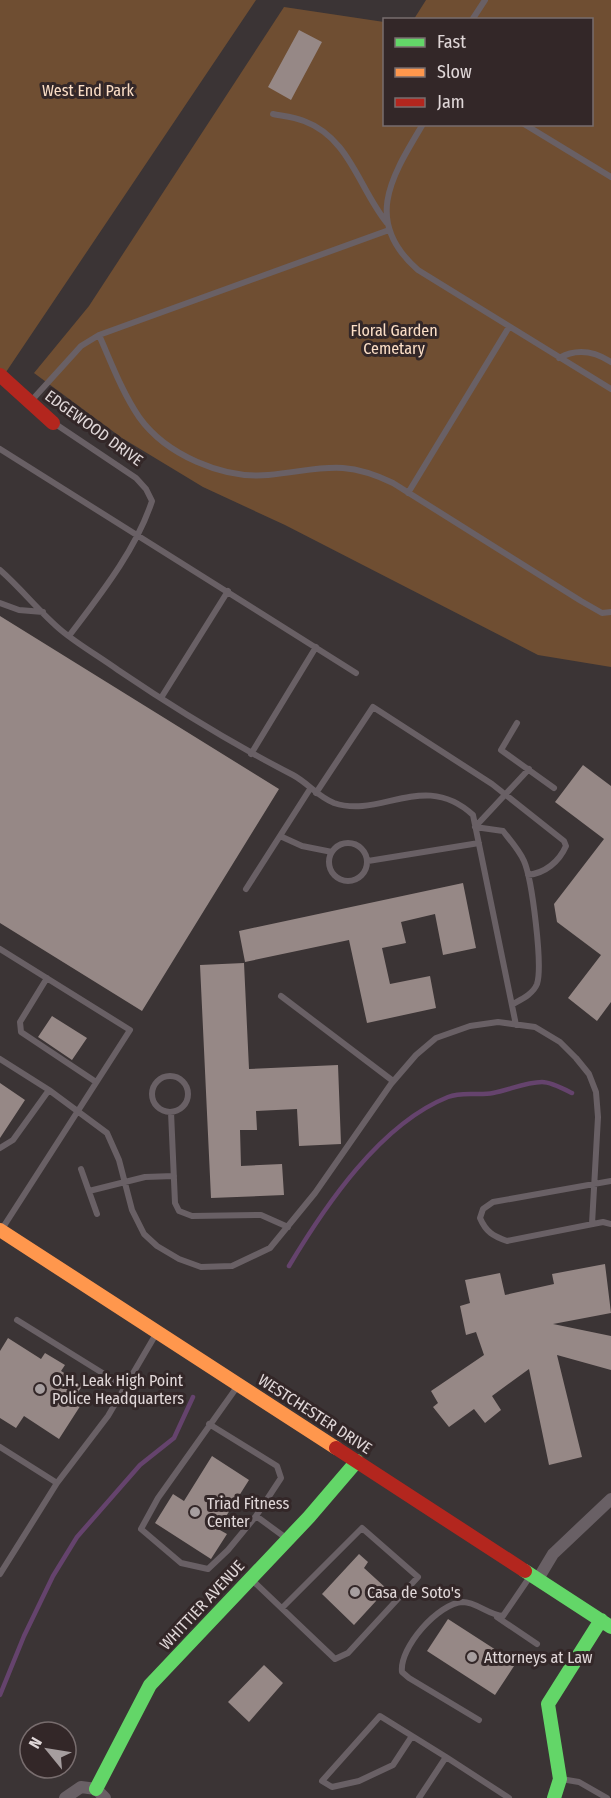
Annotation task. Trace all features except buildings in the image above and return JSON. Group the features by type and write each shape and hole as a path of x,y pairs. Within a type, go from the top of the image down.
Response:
{"main road":[{"name":"EDGEWOOD DRIVE","path":"0,375 53,423"},
{"name":"WESTCHESTER DRIVE","path":"0,1230 606,1623"},
{"name":"WHITTIER AVENUE","path":"100,1794 150,1685 357,1461"},
{"path":"554,1798 560,1779 548,1704 606,1623"}],"street":[{"path":"535,1577 553,1554 611,1499"},
{"path":"65,1798 81,1787 100,1794"}],"lane":[{"path":"473,18 485,0"},
{"path":"273,114 305,121 332,136 350,159 405,259 418,270 611,389"},
{"path":"388,227 387,195 392,178 422,126"},
{"path":"527,126 611,177"},
{"path":"30,403 81,346 99,334 388,227"},
{"path":"408,493 508,327"},
{"path":"99,334 130,402 141,419 161,439 191,459 220,470 240,474 266,475 326,466 348,467 369,472 408,493 581,601 602,613 611,612"},
{"path":"559,358 571,352 587,352 600,355 611,362"},
{"name":"EDGEWOOD DRIVE","path":"53,423 136,478 146,489 152,501 146,518 101,594 69,636"},
{"path":"0,449 356,673"},
{"path":"0,570 69,636 161,698 251,754 302,780 313,791 333,803 352,807 410,796 440,796 461,805 473,815 516,1025"},
{"path":"161,698 228,591"},
{"path":"0,603 20,610 43,612"},
{"path":"251,754 316,647"},
{"path":"246,889 280,836 373,707 507,795 564,841 566,846 550,867 528,875"},
{"path":"518,723 501,750 554,788"},
{"path":"475,827 529,769"},
{"path":"475,827 502,831 524,861 528,875 538,968 537,985 528,996 513,1004"},
{"path":"280,836 302,846 332,852"},
{"path":"353,843 363,850 368,861 364,874 347,882 340,880 331,871 329,865 332,852 341,844 353,843"},
{"path":"368,861 479,843"},
{"path":"0,949 130,1030 0,1230"},
{"path":"47,978 20,1022 21,1032 96,1082"},
{"path":"280,996 393,1081"},
{"path":"0,1059 78,1110 107,1133 119,1160 132,1210 144,1234 157,1246 179,1259 201,1267 232,1266 253,1259 270,1248 315,1193 393,1081 436,1038 470,1026 498,1022 535,1027 560,1042 589,1074 596,1092 598,1117 595,1183 591,1204 592,1224"},
{"path":"170,1076 185,1085 187,1097 182,1107 171,1112 156,1105 152,1095 159,1080 170,1076"},
{"path":"0,1148 13,1140 49,1090"},
{"path":"171,1112 175,1203 183,1214 261,1215 288,1227"},
{"path":"81,1169 97,1214"},
{"path":"89,1191 123,1182 174,1176"},
{"path":"611,1181 493,1202 483,1209 480,1218 493,1236 507,1241 603,1222 611,1224"},
{"path":"17,1320 125,1387"},
{"path":"0,1574 57,1483 108,1416 158,1331"},
{"path":"209,1424 277,1466 281,1478 256,1516 228,1550 208,1569 181,1563 141,1529 158,1498 209,1424 239,1384"},
{"path":"0,1447 57,1483"},
{"path":"256,1516 287,1539"},
{"path":"250,1578 335,1659 348,1653 417,1577 362,1528 282,1608"},
{"path":"495,1615 503,1616 507,1613 535,1577"},
{"path":"479,1720 402,1672 400,1662 407,1648 425,1625 452,1605 469,1603 495,1615 537,1644"},
{"path":"412,1736 393,1765 359,1781 332,1787 322,1781 380,1716 446,1757 509,1798"},
{"path":"419,1798 446,1757"},
{"path":"560,1779 579,1782 607,1798"}],"green space":[{"name":"West End Park","path":"0,0 256,0 0,381"},
{"name":"Floral Garden Cemetary","path":"426,0 611,0 611,667 538,655 285,525 203,487 122,438 34,373 89,306 284,7 383,22 383,126 593,126 593,18 415,18"}],"waterway":[{"path":"289,1266 319,1218 356,1169 400,1126 423,1110 454,1095 493,1093 536,1082 549,1083 572,1093"},
{"path":"0,1695 24,1636 53,1576 77,1537 140,1465 174,1438 193,1397"}],"traffic: fast":[{"path":"96,1789 150,1685 309,1517 357,1461"},
{"path":"525,1571 611,1627"},
{"path":"554,1798 560,1779 548,1704 601,1620"}],"traffic: slow":[{"path":"0,1230 336,1448"}],"traffic: jam":[{"path":"0,375 53,423"},
{"path":"336,1448 525,1571"}],"place":[{"name":"O.H. Leak High Point Police Headquarters","path":"40,1389"},
{"name":"Triad Fitness Center","path":"195,1512"},
{"name":"Casa de Soto's","path":"355,1592"},
{"name":"Attorneys at Law","path":"472,1657"}]}
